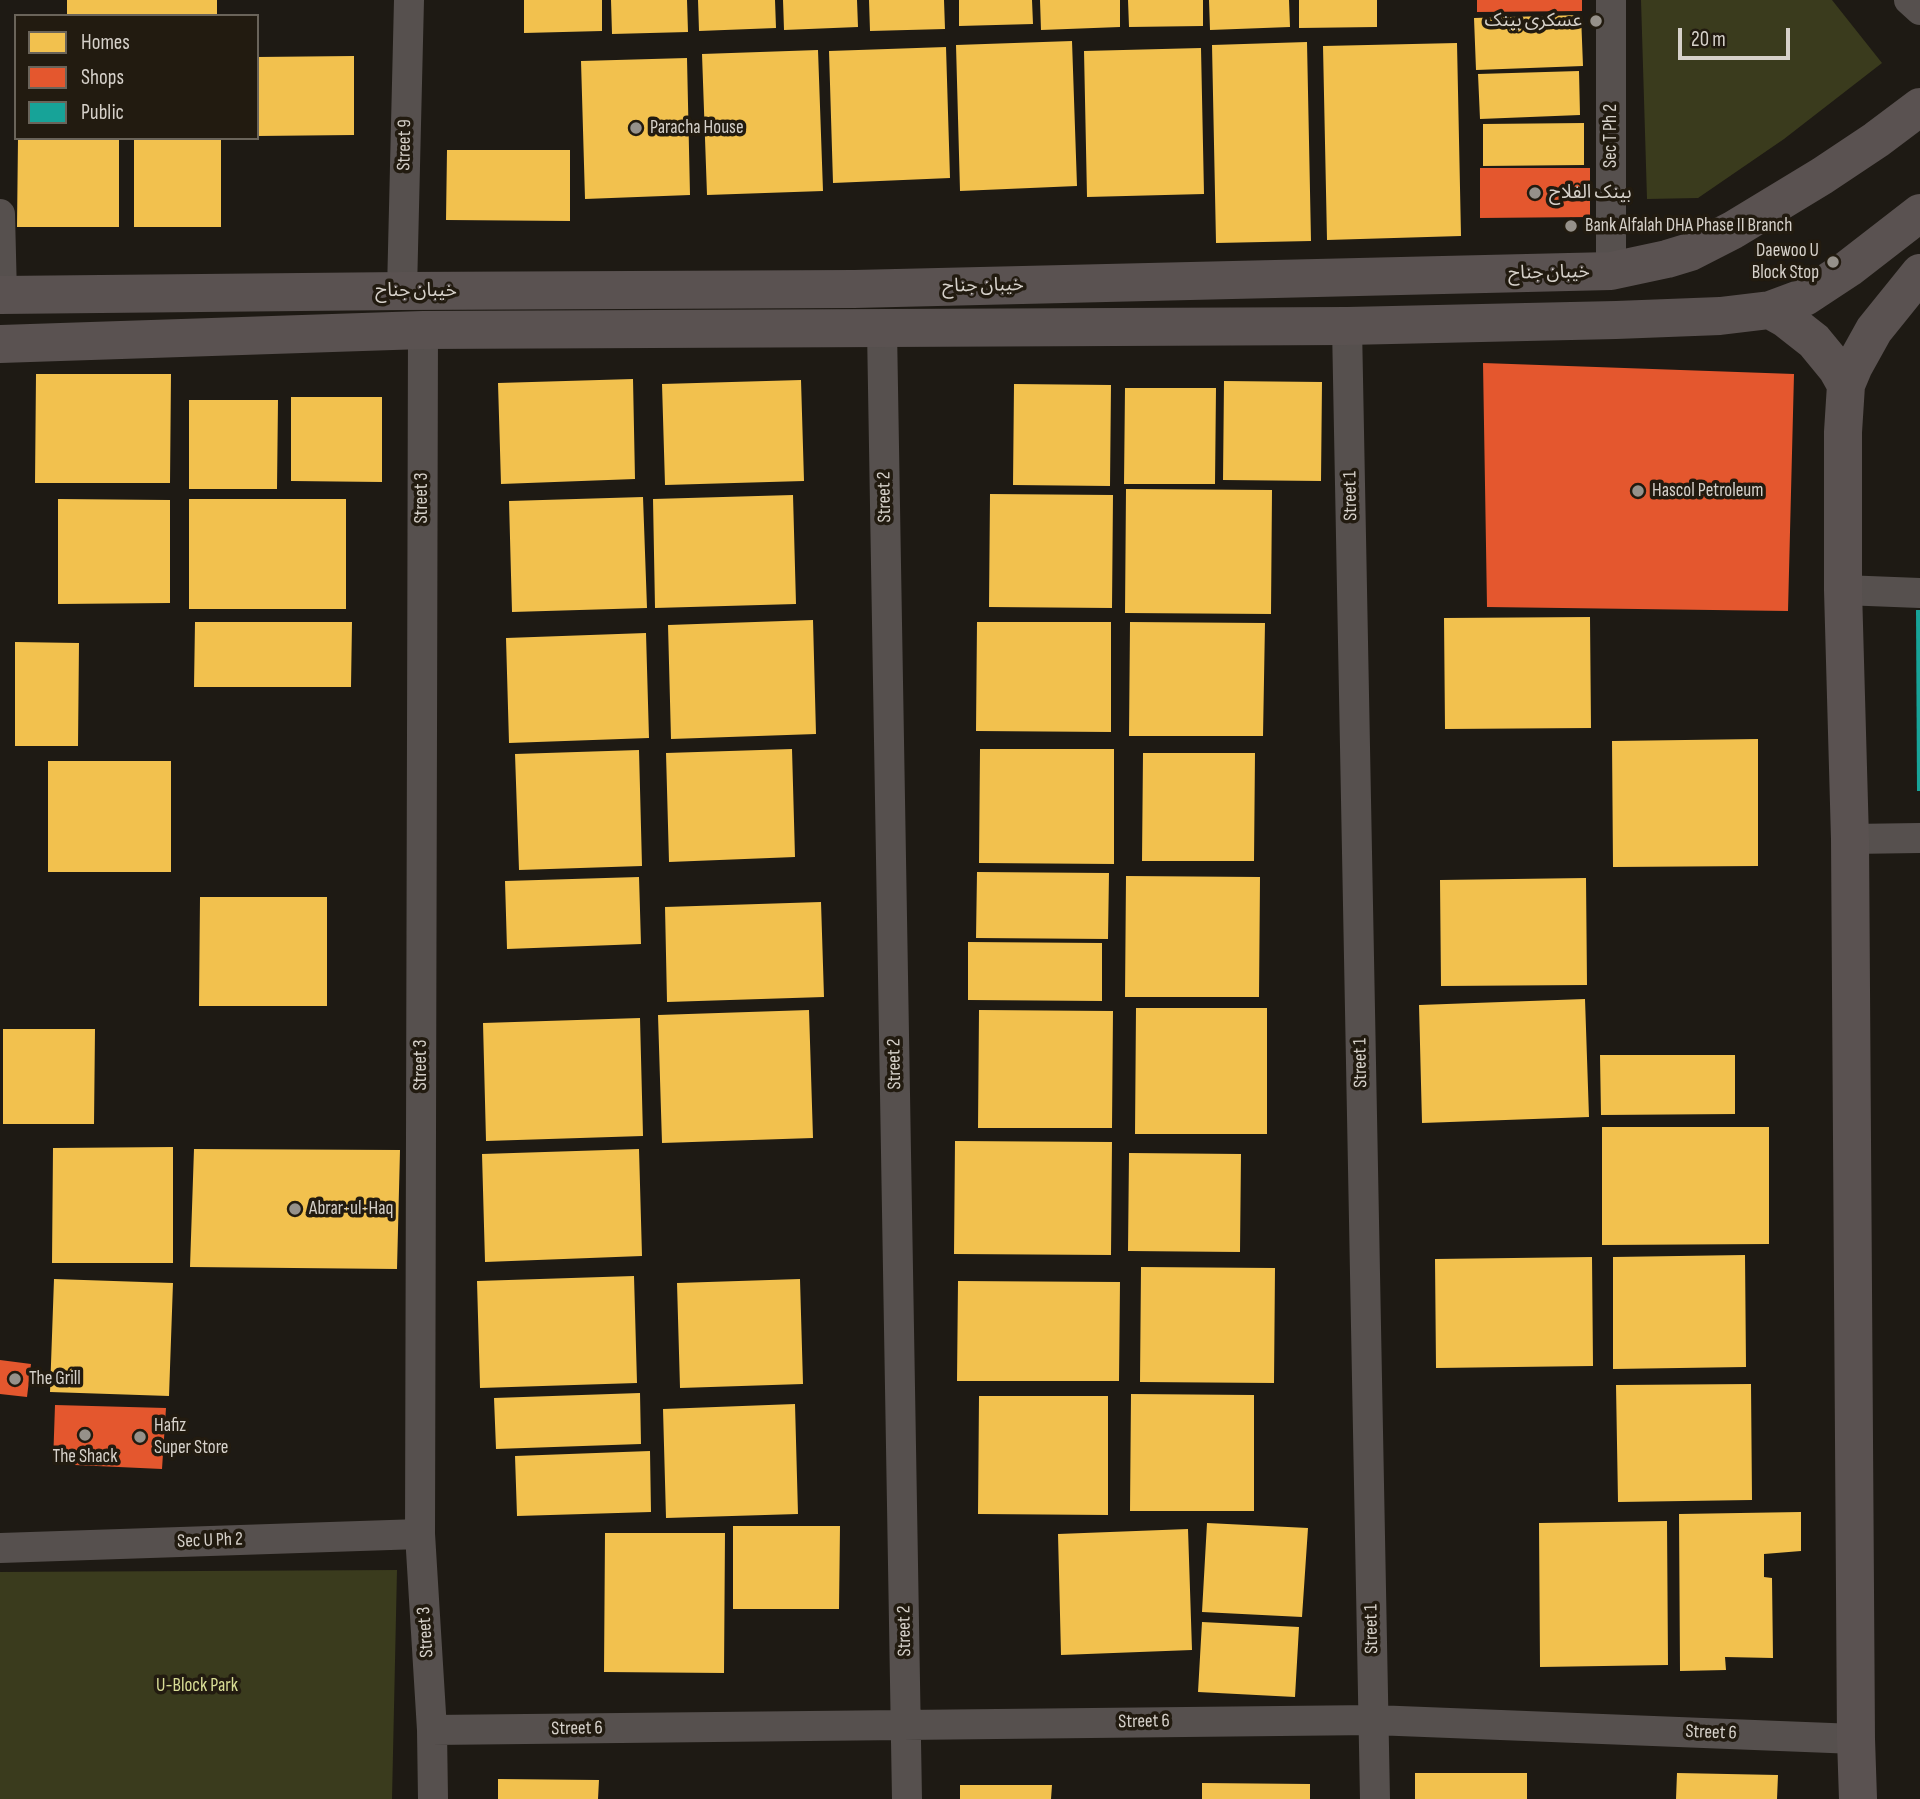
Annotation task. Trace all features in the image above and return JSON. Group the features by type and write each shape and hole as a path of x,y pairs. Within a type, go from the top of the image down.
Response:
{"main road":[{"name":"خیبان جناح","path":"1,295 854,289 1611,271 1690,252 1732,230 1822,176 1920,107"},
{"name":"خیبان جناح","path":"0,344 423,330 1347,326 1720,316 1770,310 1797,301 1825,285 1920,213"},
{"path":"1858,1799 1850,839 1843,590 1843,432 1846,385 1863,348 1874,330 1920,273"},
{"path":"1770,310 1814,341 1837,369 1846,385"}],"street":[{"name":"Street 9","path":"402,291 409,0"},
{"name":"Sec T Ph 2","path":"1611,0 1611,271"},
{"path":"1909,0 1920,10"},
{"path":"0,214 1,295"},
{"name":"Street 1","path":"1347,326 1376,1799"},
{"name":"Street 2","path":"882,329 907,1799"},
{"name":"Street 3","path":"423,330 420,1534 432,1730 433,1799"},
{"path":"1843,590 1920,593"},
{"path":"1850,839 1920,838"},
{"name":"Sec U Ph 2","path":"0,1548 420,1534"},
{"name":"Street 6","path":"432,1730 1374,1720 1856,1739"}],"green space":[{"path":"1641,0 1832,0 1882,63 1784,139 1698,198 1647,199"},
{"name":"U-Block Park","path":"397,1570 392,1799 0,1799 0,1572"}],"building: Homes":[{"path":"67,0 217,0 217,14 67,14"},
{"path":"524,0 602,0 602,31 524,33"},
{"path":"611,0 687,0 688,32 612,34"},
{"path":"698,0 775,0 776,28 699,31"},
{"path":"783,0 857,0 858,27 784,30"},
{"path":"869,0 944,0 945,29 870,31"},
{"path":"959,0 1032,0 1033,24 959,26"},
{"path":"1040,0 1120,0 1120,27 1041,30"},
{"path":"1128,0 1203,0 1203,26 1129,27"},
{"path":"1209,0 1289,0 1290,27 1210,30"},
{"path":"1299,0 1377,0 1377,27 1299,28"},
{"path":"1581,15 1583,66 1476,70 1474,18"},
{"path":"1072,41 1077,186 960,191 956,45"},
{"path":"1307,42 1311,241 1216,243 1212,45"},
{"path":"1457,43 1461,236 1327,240 1323,46"},
{"path":"946,47 950,178 833,183 829,51"},
{"path":"1201,48 1204,194 1087,197 1084,51"},
{"path":"818,50 823,191 707,195 702,54"},
{"path":"354,56 354,135 259,136 259,57"},
{"name":"Paracha House","path":"687,58 690,195 585,199 581,61"},
{"path":"1579,71 1580,115 1480,119 1478,74"},
{"path":"1584,123 1584,165 1483,166 1483,124"},
{"path":"18,140 119,140 119,227 17,227"},
{"path":"134,140 221,140 221,227 134,227"},
{"path":"447,150 570,150 570,221 446,220"},
{"path":"36,374 171,374 170,483 35,483"},
{"path":"633,379 635,479 501,484 498,383"},
{"path":"801,380 804,481 665,485 662,384"},
{"path":"1224,381 1322,382 1321,481 1223,480"},
{"path":"1014,384 1111,385 1110,486 1013,485"},
{"path":"1125,388 1216,388 1215,484 1124,484"},
{"path":"291,397 382,397 382,482 291,481"},
{"path":"189,400 278,400 277,489 189,489"},
{"path":"1126,489 1272,490 1271,614 1125,613"},
{"path":"990,494 1113,495 1112,608 989,607"},
{"path":"793,495 796,604 655,608 653,499"},
{"path":"643,497 647,608 512,612 509,501"},
{"path":"58,499 170,500 170,603 58,604"},
{"path":"189,499 346,499 346,609 189,609"},
{"path":"1590,617 1591,728 1445,729 1444,618"},
{"path":"813,620 816,734 671,739 668,625"},
{"path":"195,622 352,622 351,687 194,687"},
{"path":"977,622 1111,622 1111,732 976,731"},
{"path":"1130,622 1265,623 1263,736 1129,736"},
{"path":"646,633 649,738 509,743 506,638"},
{"path":"15,642 79,643 78,746 15,746"},
{"path":"1758,739 1758,866 1613,867 1612,741"},
{"path":"792,749 795,857 669,862 666,753"},
{"path":"980,749 1114,749 1114,864 979,863"},
{"path":"639,750 642,866 519,870 515,754"},
{"path":"1143,753 1255,753 1254,861 1142,861"},
{"path":"48,761 171,761 171,872 48,872"},
{"path":"977,872 1109,873 1108,939 976,938"},
{"path":"1126,876 1260,877 1259,997 1125,997"},
{"path":"639,877 641,944 507,949 505,881"},
{"path":"1586,878 1587,985 1441,986 1440,880"},
{"path":"200,897 327,897 327,1006 199,1006"},
{"path":"821,902 824,997 667,1002 665,907"},
{"path":"968,942 1102,943 1102,1001 968,1000"},
{"path":"1585,999 1589,1117 1422,1123 1419,1005"},
{"path":"1136,1008 1267,1008 1267,1134 1135,1134"},
{"path":"809,1010 813,1138 662,1143 658,1015"},
{"path":"979,1010 1113,1011 1112,1128 978,1128"},
{"path":"640,1018 643,1136 486,1141 483,1023"},
{"path":"3,1029 95,1029 94,1124 3,1124"},
{"path":"1600,1055 1735,1055 1735,1114 1601,1115"},
{"path":"1602,1127 1769,1127 1769,1244 1602,1245"},
{"path":"955,1141 1112,1142 1111,1255 954,1254"},
{"path":"173,1147 173,1263 52,1263 53,1148"},
{"name":"Abrar-ul-Haq","path":"194,1149 400,1150 397,1269 190,1267"},
{"path":"639,1149 642,1256 485,1262 482,1154"},
{"path":"1129,1153 1241,1154 1240,1252 1128,1251"},
{"path":"1745,1255 1746,1367 1613,1369 1613,1257"},
{"path":"1592,1257 1593,1366 1436,1368 1435,1259"},
{"path":"1141,1267 1275,1268 1274,1383 1140,1382"},
{"path":"634,1276 637,1383 480,1388 477,1281"},
{"path":"54,1279 173,1283 169,1396 50,1392"},
{"path":"800,1279 803,1384 680,1388 677,1283"},
{"path":"958,1281 1120,1282 1119,1381 957,1381"},
{"path":"1751,1384 1752,1500 1618,1502 1616,1385"},
{"path":"640,1393 641,1444 496,1449 494,1398"},
{"path":"1131,1394 1254,1395 1254,1511 1130,1511"},
{"path":"979,1396 1108,1396 1108,1515 978,1514"},
{"path":"795,1404 798,1514 666,1518 663,1409"},
{"path":"650,1451 651,1512 517,1516 515,1456"},
{"path":"1801,1512 1801,1551 1764,1554 1764,1577 1772,1578 1773,1658 1725,1657 1726,1670 1680,1671 1679,1514"},
{"path":"1667,1521 1668,1665 1540,1667 1539,1523"},
{"path":"1207,1523 1308,1528 1302,1617 1202,1612"},
{"path":"733,1526 840,1526 839,1609 733,1609"},
{"path":"1188,1529 1192,1650 1061,1655 1058,1534"},
{"path":"605,1533 725,1533 724,1673 604,1672"},
{"path":"1202,1622 1299,1627 1295,1697 1198,1692"},
{"path":"1415,1773 1527,1773 1527,1799 1415,1799"},
{"path":"1677,1773 1778,1775 1777,1799 1676,1799"},
{"path":"498,1779 599,1780 598,1799 498,1799"},
{"path":"1202,1783 1310,1784 1310,1799 1202,1799"},
{"path":"960,1785 1052,1785 1051,1799 960,1799"}],"building: Shops":[{"path":"1477,0 1582,0 1582,11 1477,12"},
{"name":"بینک الفلاح","path":"1480,168 1590,168 1590,217 1480,218"},
{"name":"Hascol Petroleum","path":"1483,363 1794,374 1788,611 1487,607"},
{"name":"The Grill","path":"0,1360 31,1364 27,1397 0,1394"},
{"path":"55,1405 166,1408 162,1469 53,1464"}],"building: Public":[{"path":"1916,610 1920,610 1920,791 1917,791"}],"place":[{"name":"عسکری بینک","path":"1596,21"},
{"name":"Paracha House","path":"636,128"},
{"name":"بینک الفلاح","path":"1535,193"},
{"name":"Bank Alfalah DHA Phase II Branch","path":"1571,226"},
{"name":"Daewoo U Block Stop","path":"1833,262"},
{"name":"Hascol Petroleum","path":"1638,491"},
{"name":"Abrar-ul-Haq","path":"295,1209"},
{"name":"The Grill","path":"15,1379"},
{"name":"The Shack","path":"85,1435"},
{"name":"Hafiz Super Store","path":"140,1437"}]}
